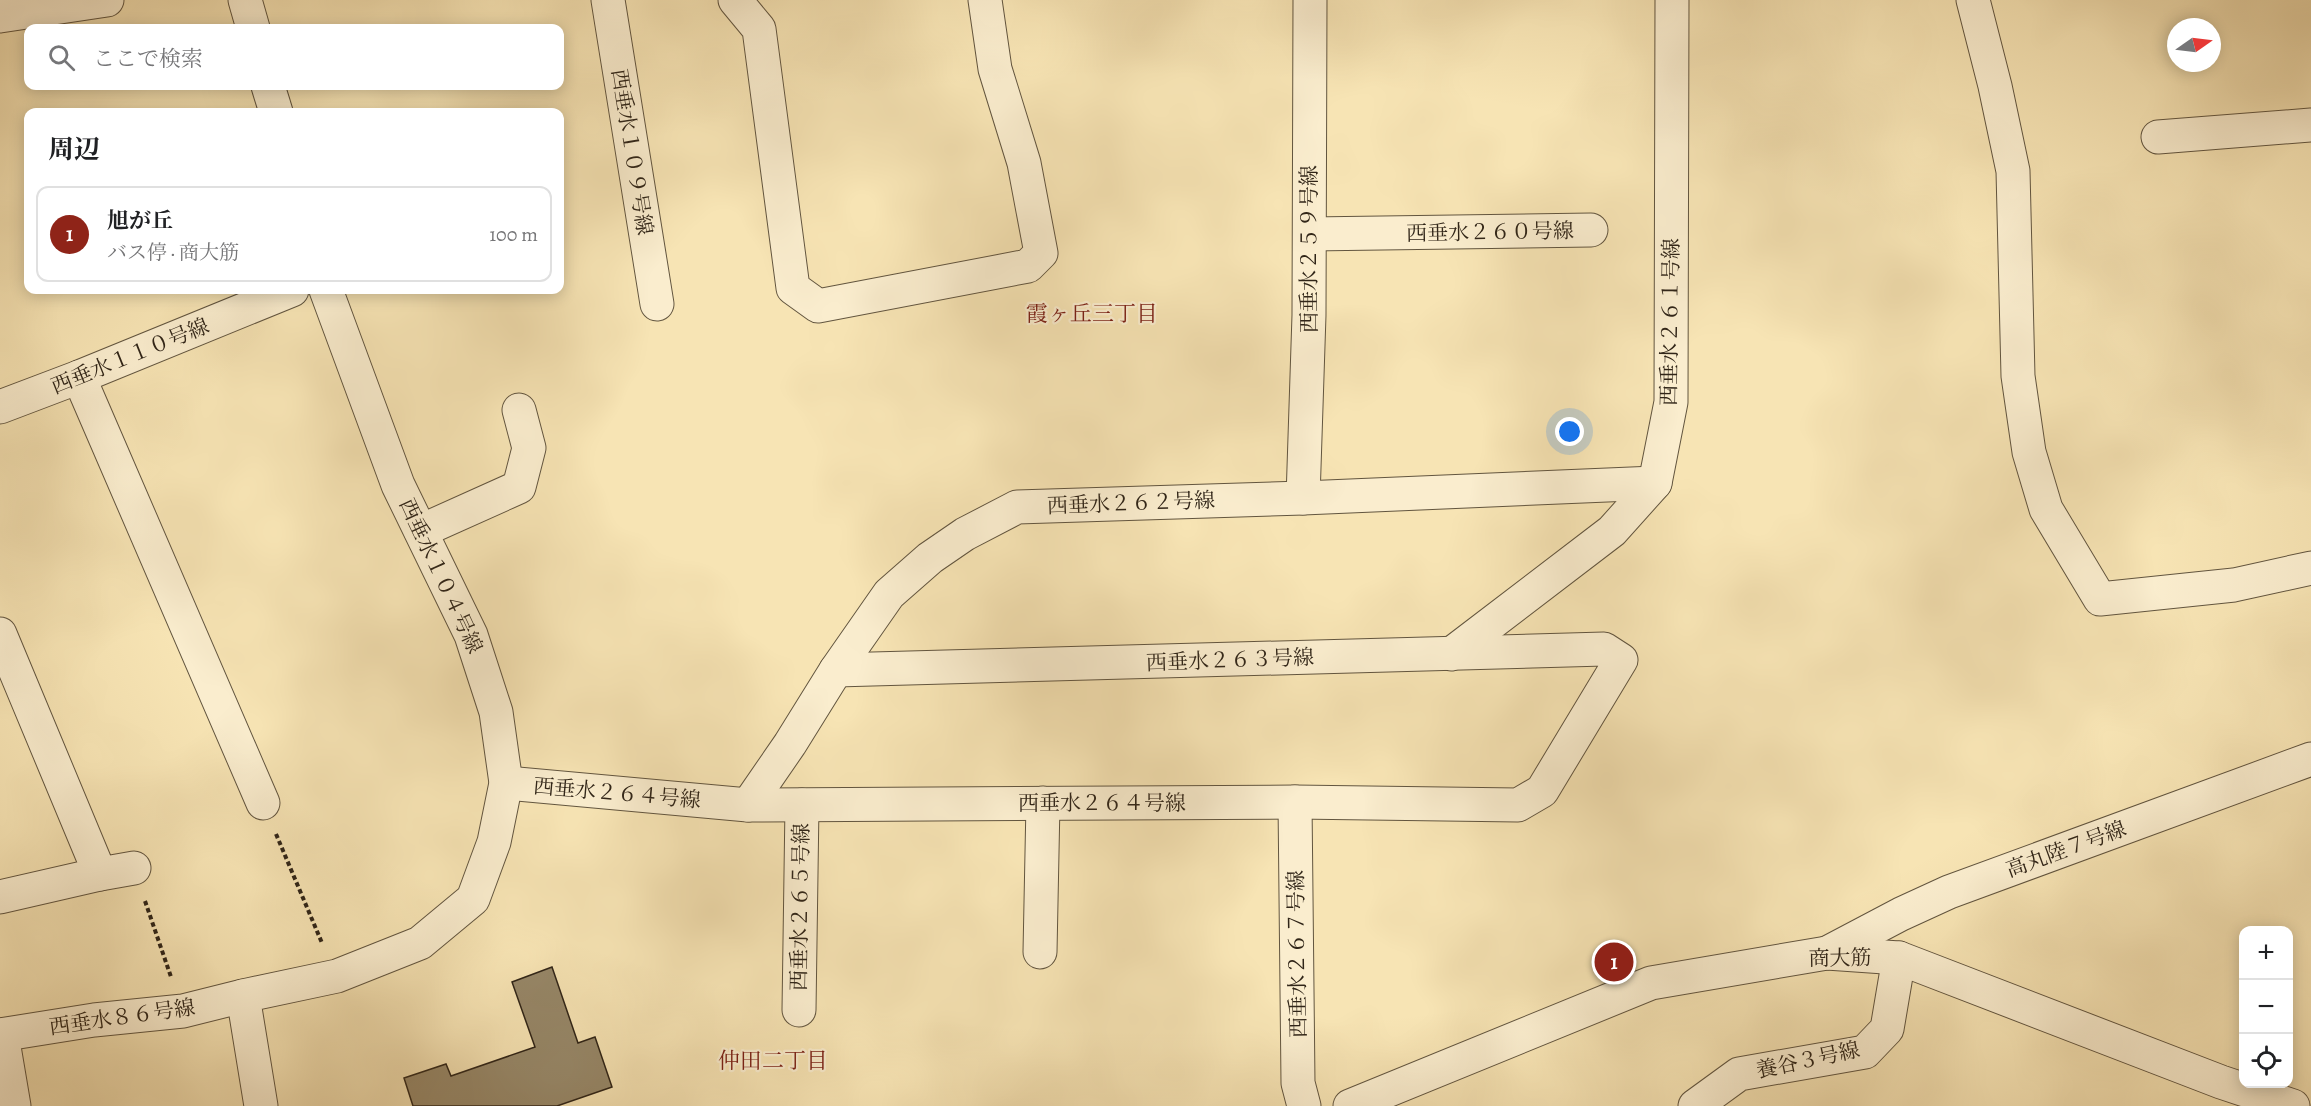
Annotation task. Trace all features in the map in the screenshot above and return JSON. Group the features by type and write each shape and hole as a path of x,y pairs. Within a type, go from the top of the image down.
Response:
{"street":[{"path":"0,16 99,0"},
{"path":"245,0 252,24"},
{"name":"西垂水１０９号線","path":"608,0 657,304"},
{"path":"735,0 759,29 793,288 818,306 1028,266 1041,253 1024,163 995,69 985,0"},
{"name":"西垂水２５９号線","path":"1303,498 1309,315 1310,0"},
{"name":"西垂水２６１号線","path":"1655,483 1671,402 1672,0"},
{"path":"1973,0 1995,86 2013,171 2018,376 2029,452 2046,509 2100,599 2234,585 2311,568"},
{"path":"269,90 275,108"},
{"path":"2158,136 2311,125"},
{"name":"西垂水２６０号線","path":"1310,234 1591,230"},
{"name":"西垂水１１０号線","path":"0,407 79,378 282,294"},
{"name":"西垂水１０４号線","path":"243,996 337,976 420,943 473,899 494,842 506,783 496,712 471,635 398,485 327,294"},
{"path":"79,378 263,803"},
{"path":"421,531 519,487 529,448 519,410"},
{"path":"1450,654 1612,531 1655,483"},
{"name":"西垂水２６２号線","path":"748,805 790,744 836,670 889,594 930,558 965,534 1017,507 1655,483"},
{"path":"0,633 100,874"},
{"name":"西垂水２６３号線","path":"836,670 1604,649 1621,660"},
{"name":"西垂水２６４号線","path":"506,783 748,805 1295,802 1518,805 1542,791 1621,660"},
{"name":"高丸陸７号線","path":"1827,954 1901,914 1949,892 2311,759"},
{"name":"西垂水２６７号線","path":"1295,802 1298,1083 1304,1106"},
{"path":"1040,952 1042,803"},
{"name":"西垂水２６５号線","path":"799,1010 802,805"},
{"path":"0,897 134,868"},
{"name":"商大筋","path":"1350,1106 1651,983 1827,954 1899,958 2221,1082 2293,1106"},
{"name":"養谷３号線","path":"1695,1106 1739,1074 1865,1052 1887,1029 1899,958"},
{"path":"243,996 261,1106"},
{"name":"西垂水８６号線","path":"1,1035 94,1020 183,1011 243,996"},
{"path":"1,1035 14,1106"}],"path":[{"path":"263,803 337,976"},
{"path":"134,868 183,1011"}],"building":[{"path":"552,967 578,1043 595,1037 612,1087 557,1106 413,1106 404,1078 446,1064 451,1076 535,1047 512,982"}],"place":[{"name":"旭が丘","path":"1614,962"}],"district":[{"name":"霞ヶ丘三丁目","path":"1092,314"},
{"name":"仲田二丁目","path":"773,1061"}]}
